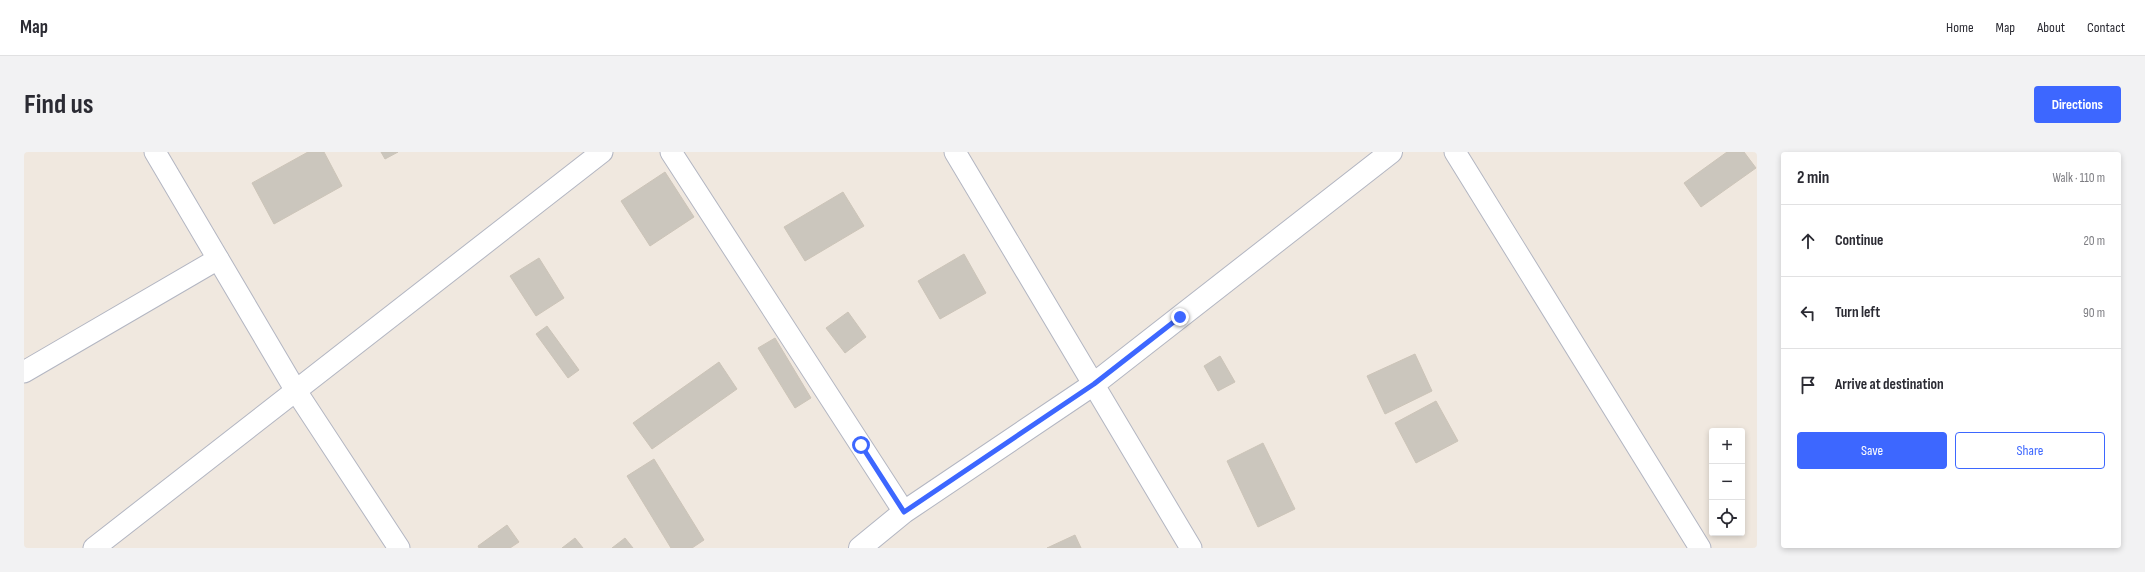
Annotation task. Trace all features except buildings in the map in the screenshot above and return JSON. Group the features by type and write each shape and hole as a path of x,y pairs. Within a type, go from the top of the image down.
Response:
{"street":[{"path":"155,152 296,391 399,548"},
{"path":"94,548 602,152"},
{"path":"671,152 904,512"},
{"path":"955,152 1191,548"},
{"path":"860,548 904,512 1094,384 1391,152"},
{"path":"1455,152 1700,548"},
{"path":"24,372 218,259"}],"route":[{"path":"861,445 904,512 1094,384 1180,317"}]}
